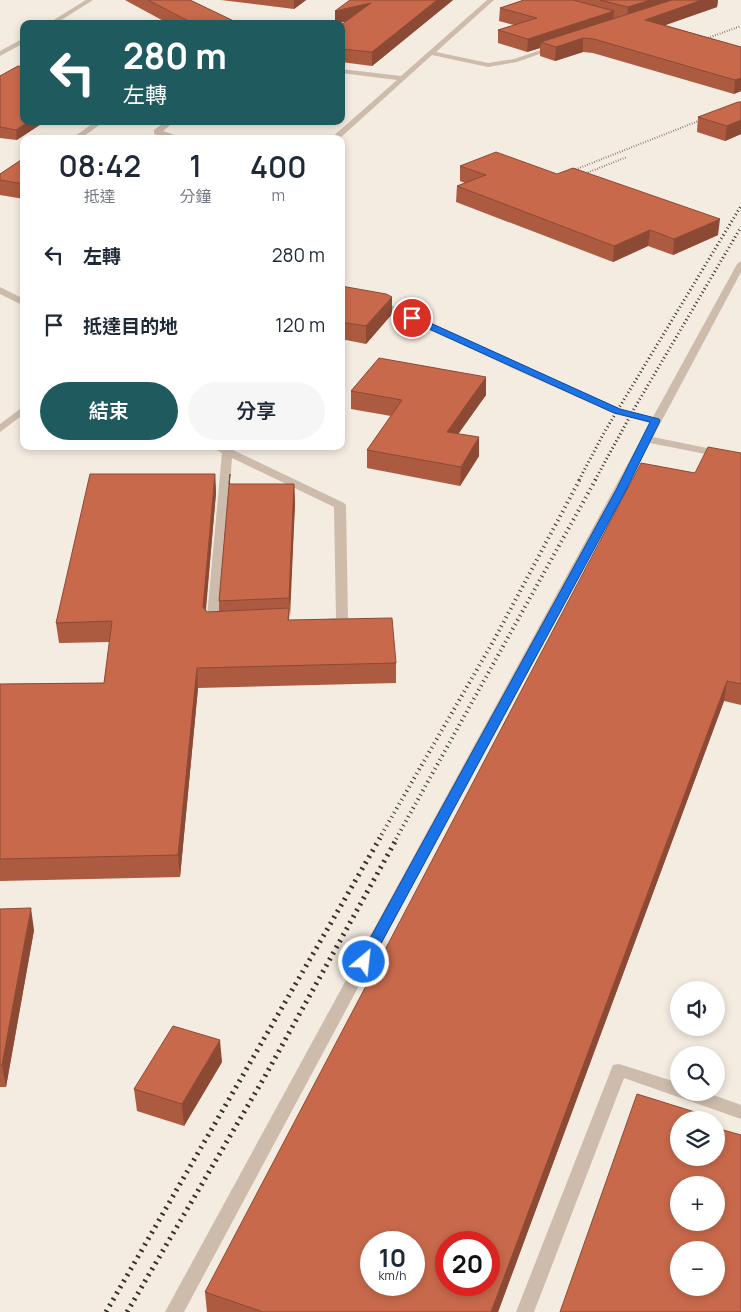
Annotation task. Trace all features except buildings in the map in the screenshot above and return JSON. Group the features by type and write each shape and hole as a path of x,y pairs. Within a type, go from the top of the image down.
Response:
{"lane":[{"path":"57,20 90,0"},
{"path":"338,135 491,0"},
{"path":"0,54 20,42"},
{"path":"431,53 478,64 498,64 561,46"},
{"path":"345,71 402,78"},
{"path":"82,135 95,125"},
{"path":"167,125 157,132 168,135"},
{"path":"174,1312 741,264"},
{"path":"0,290 20,301"},
{"path":"368,297 617,411 656,421"},
{"path":"0,430 20,412"},
{"path":"647,439 741,458"},
{"path":"222,627 212,627 227,451 340,505 342,622 312,623"},
{"path":"525,1312 619,1070 670,1087"},
{"path":"711,1101 741,1112"}],"railway":[{"path":"694,43 741,26"},
{"path":"564,174 711,116"},
{"path":"574,178 627,157"},
{"path":"579,480 605,431 741,206"},
{"path":"595,480 634,409 741,227"},
{"path":"379,839 494,640 580,479"},
{"path":"396,839 596,479"},
{"path":"106,1312 380,838"},
{"path":"127,1312 264,1078 397,838"}],"route":[{"path":"364,962 621,490 656,421 617,411 412,318"}]}
